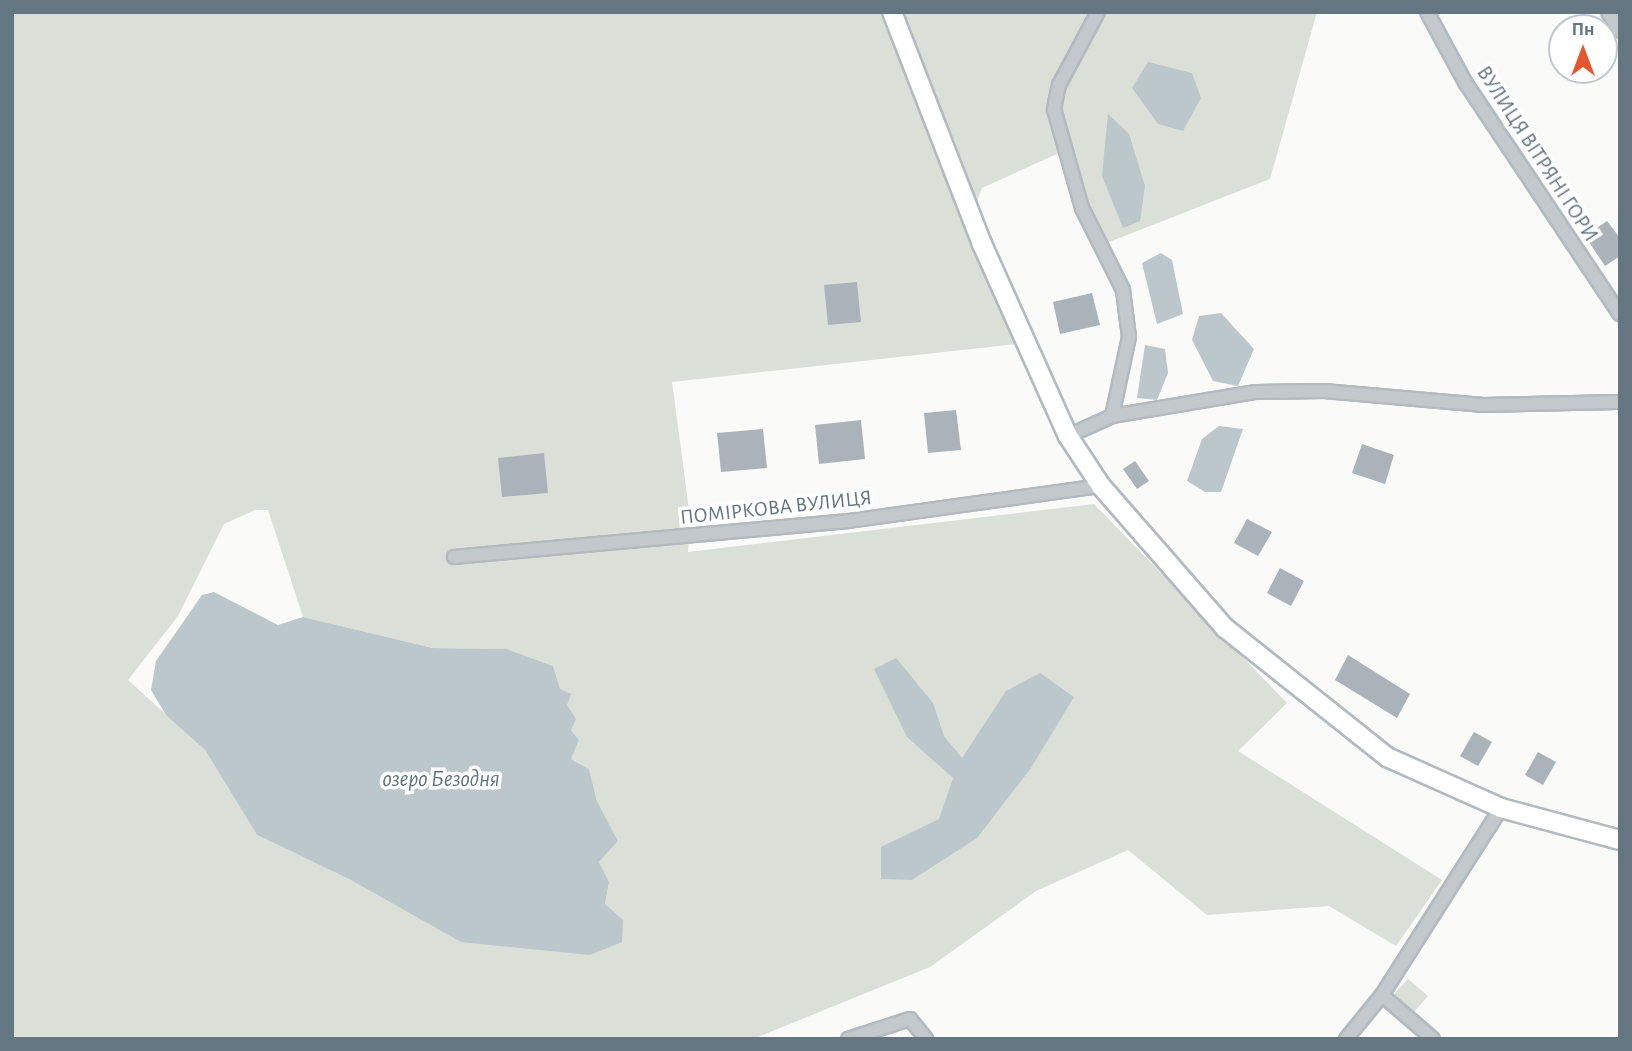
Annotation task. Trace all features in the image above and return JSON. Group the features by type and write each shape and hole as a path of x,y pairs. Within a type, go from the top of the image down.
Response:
{"street":[{"path":"892,12 982,244 1068,436 1101,486 1225,628 1387,757 1501,808 1620,840"},
{"path":"1098,12 1059,86 1054,108 1082,208 1124,290 1129,337 1112,416"},
{"name":"ВУЛИЦЯ ВІТРЯНІ ГОРИ","path":"1427,12 1465,82 1620,314"},
{"path":"1608,12 1620,31"},
{"path":"1068,436 1112,416 1256,392 1324,391 1389,400 1483,405 1620,401"},
{"name":"ПОМІРКОВА ВУЛИЦЯ","path":"454,557 848,521 1101,486"},
{"path":"1346,1039 1382,995 1501,808"},
{"path":"1382,995 1433,1039"},
{"path":"848,1039 910,1019 926,1039"}],"shaded area":[{"path":"12,12 1317,12 1270,179 1104,244 1059,153 982,188 971,217 1017,344 672,382 690,517 688,552 1094,504 1287,703 1238,751 1442,880 1396,946 1329,906 1207,915 1128,850 1036,891 930,967 753,1039 12,1039","holes":["255,510 268,510 303,617 433,648 507,649 553,666 571,730 579,740 571,759 589,769 597,801 618,841 599,862 609,882 605,904 351,880 257,835 205,750 128,680 178,616 224,524"]},
{"path":"1408,979 1428,996 1414,1012 1394,994"}],"water":[{"path":"1148,62 1192,73 1201,98 1183,131 1158,124 1132,88"},
{"path":"1108,114 1129,134 1145,186 1140,221 1123,228 1102,176"},
{"path":"1161,253 1172,260 1183,314 1157,324 1142,263"},
{"path":"1221,313 1254,349 1238,386 1213,381 1192,340 1199,316"},
{"path":"1145,345 1165,349 1168,373 1157,400 1137,398"},
{"path":"1219,426 1243,429 1221,492 1205,492 1187,481 1202,439"},
{"name":"озеро Безодня","path":"214,592 278,625 303,617 433,648 507,649 553,666 560,689 571,694 567,705 576,719 571,730 579,740 571,759 589,769 597,801 618,841 599,862 609,882 605,904 623,920 622,942 590,955 461,942 351,880 257,835 205,750 166,715 151,690 156,661 202,595"},
{"path":"896,658 933,703 944,736 962,758 1006,691 1040,673 1074,697 1031,768 977,838 912,880 881,879 881,847 939,819 953,778 907,737 874,669"}],"building":[{"path":"1607,221 1620,238 1620,256 1605,266 1585,236"},
{"path":"857,282 861,322 828,325 824,285"},
{"path":"1092,293 1100,325 1060,334 1053,302"},
{"path":"956,410 961,450 928,453 924,413"},
{"path":"861,420 865,459 819,464 815,425"},
{"path":"763,429 767,468 721,472 717,433"},
{"path":"1362,444 1394,455 1385,484 1352,473"},
{"path":"544,453 548,493 502,497 498,458"},
{"path":"1135,461 1149,481 1137,489 1123,469"},
{"path":"1247,519 1272,532 1258,556 1234,543"},
{"path":"1280,568 1304,581 1291,606 1267,593"},
{"path":"1348,655 1410,694 1397,718 1335,680"},
{"path":"1474,732 1492,742 1478,766 1460,756"},
{"path":"1538,752 1556,762 1543,785 1525,775"}]}
